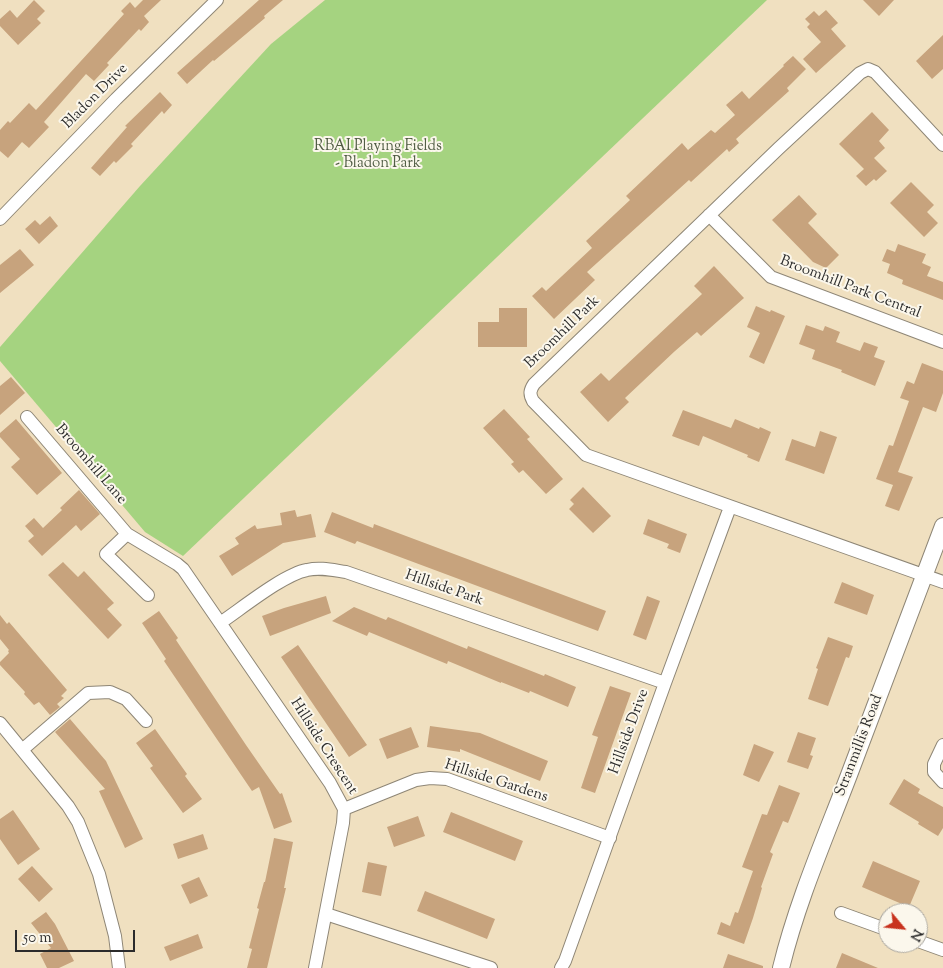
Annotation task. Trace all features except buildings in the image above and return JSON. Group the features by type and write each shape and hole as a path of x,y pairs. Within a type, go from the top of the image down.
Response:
{"street":[{"name":"Bladon Drive","path":"0,219 116,98 218,0"},
{"name":"Broomhill Park","path":"943,144 875,72 868,69 860,72 709,214 530,389 532,401 586,455 943,582"},
{"name":"Broomhill Park Central","path":"709,214 771,277 943,342"},
{"name":"Broomhill Lane","path":"27,417 127,534 183,569"},
{"name":"Hillside Drive","path":"561,968 730,507"},
{"name":"Stranmillis Road","path":"781,968 796,916 943,526"},
{"path":"127,534 106,554 148,596"},
{"name":"Hillside Park","path":"220,623 292,574 325,568 346,572 665,683"},
{"name":"Hillside Crescent","path":"183,569 330,783 344,809 343,823 315,968"},
{"path":"22,750 88,693 110,692 126,699 146,721"},
{"path":"0,723 68,806 84,837 99,874 113,927 119,968"},
{"path":"943,745 934,764 934,772 943,782"},
{"name":"Hillside Gardens","path":"344,809 416,780 438,778 446,779 610,838"},
{"path":"841,913 878,926"},
{"path":"326,914 491,968"},
{"path":"928,945 943,950"}],"green space":[{"name":"RBAI Playing Fields - Bladon Park","path":"325,0 767,0 183,556 145,532 0,361 0,347 140,186 271,44"}]}
